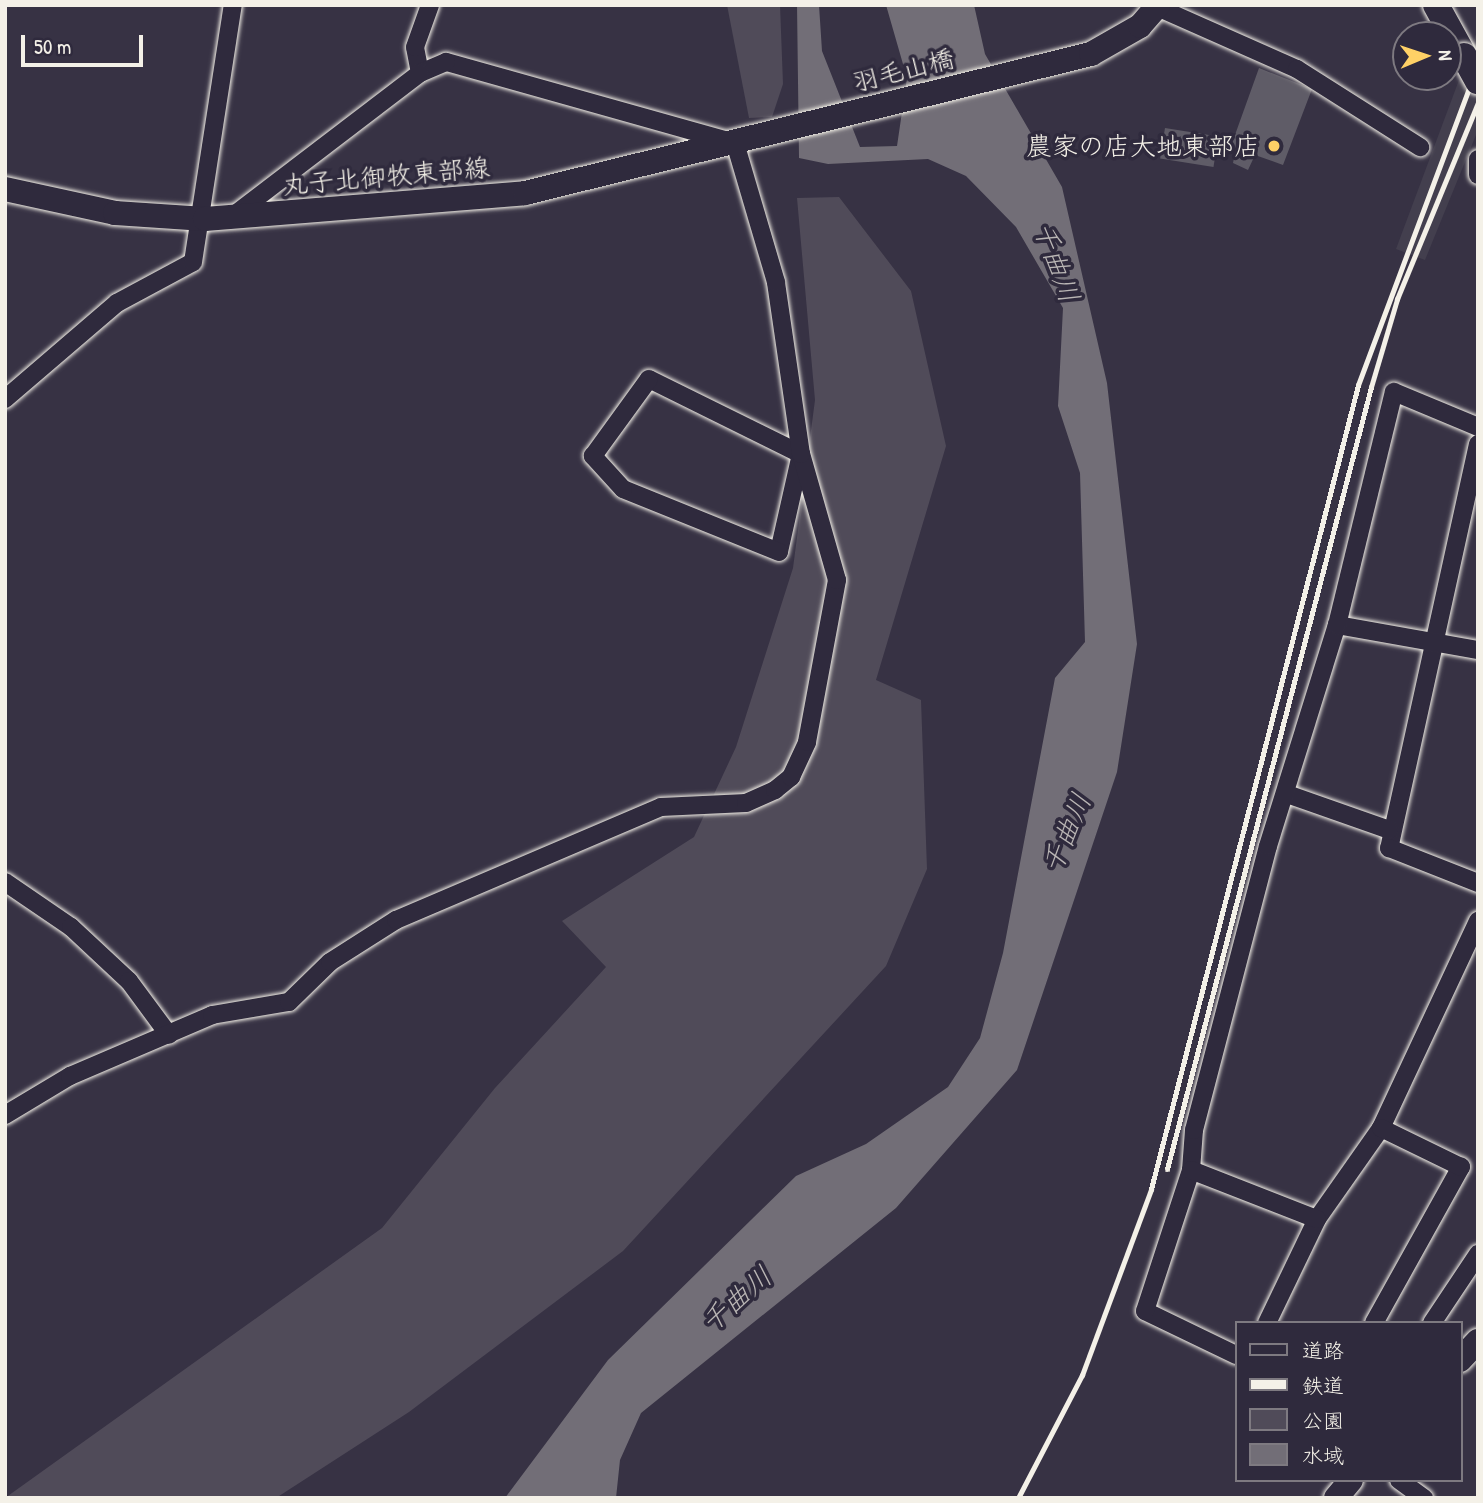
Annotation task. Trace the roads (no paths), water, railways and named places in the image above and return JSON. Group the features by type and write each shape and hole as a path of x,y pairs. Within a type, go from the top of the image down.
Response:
{"main road":[{"path":"1436,5 1478,81"},
{"name":"羽毛山橋","path":"767,133 1054,64 1116,43 1157,6"},
{"name":"丸子北御牧東部線","path":"5,189 115,213 205,219 472,201 734,143 767,133"},
{"path":"1462,1358 1478,1341"},
{"path":"1336,1498 1349,1482"}],"street":[{"path":"5,399 117,303 193,262 205,219 233,5"},
{"path":"420,73 415,47 430,5"},
{"path":"1157,6 1297,69 1420,147"},
{"path":"5,1115 71,1076 212,1015 289,1002 330,962 396,920 661,807 747,803 791,777 807,741 837,580 801,454 776,282 734,143 460,62 420,73 231,218"},
{"path":"1478,159 1478,174"},
{"path":"649,379 801,454 779,552 623,489 593,456 649,379"},
{"path":"1234,1354 1145,1311 1191,1170 1194,1130 1337,625 1394,392 1478,427"},
{"path":"1478,444 1389,831 1389,848 1478,883"},
{"path":"1337,625 1478,650"},
{"path":"1287,794 1389,831"},
{"path":"5,882 71,928 129,981 169,1035"},
{"path":"1268,1321 1317,1219 1381,1128 1478,922"},
{"path":"1377,1321 1461,1167 1381,1128"},
{"path":"1191,1170 1317,1219"},
{"path":"1433,1321 1478,1254"},
{"path":"1399,1487 1424,1498"}],"water":[{"name":"千曲川","path":"797,5 819,5 822,51 860,147 897,146 907,78 886,5 974,5 985,54 1062,187 1107,383 1137,644 1117,772 1017,1070 896,1208 641,1413 620,1460 616,1498 505,1498 608,1360 796,1176 866,1144 948,1087 980,1038 1003,953 1055,678 1085,642 1080,473 1058,406 1063,308 1016,227 966,176 928,159 828,164 799,158"}],"railway":[{"path":"1018,1498 1082,1375 1151,1189 1358,385 1478,64"},
{"path":"1167,1169 1371,387 1397,299 1478,102"}],"place":[{"name":"農家の店大地東部店","path":"1274,146"}]}
